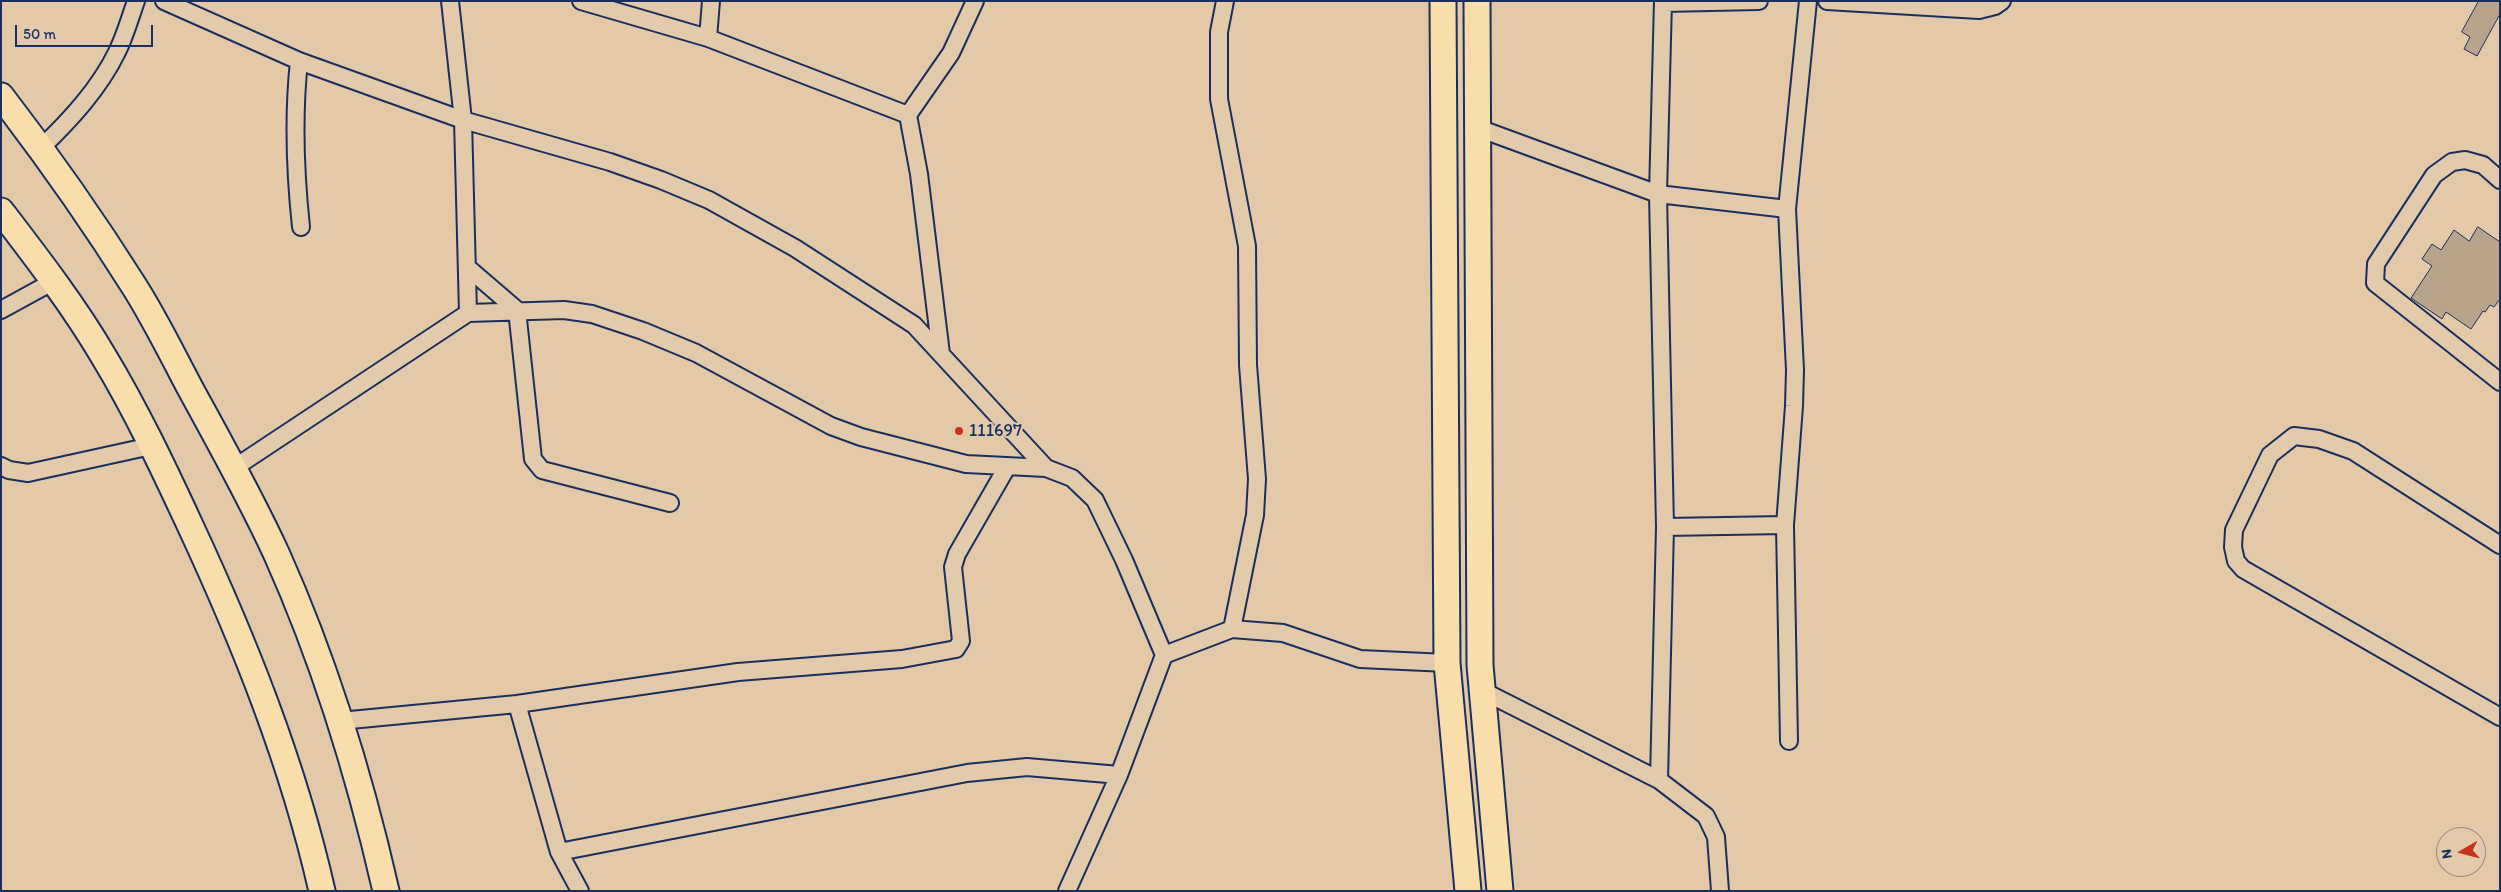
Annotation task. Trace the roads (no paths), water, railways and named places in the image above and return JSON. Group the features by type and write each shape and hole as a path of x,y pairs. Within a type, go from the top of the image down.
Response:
{"main road":[{"path":"1443,1 1447,664 1468,891"},
{"path":"1477,1 1481,690 1500,891"},
{"path":"1,96 41,148 135,287 234,468 280,564 340,721 362,795 386,891"},
{"path":"1,211 54,281 104,357 151,446 225,599 260,686 314,856 322,891"}],"street":[{"path":"41,148 69,120 94,89 117,52 136,1"},
{"path":"164,1 298,61 463,120 610,162 709,200 795,248 914,325 1046,468"},
{"path":"450,1 463,120 468,313"},
{"path":"581,1 708,38 908,115"},
{"path":"708,38 711,1"},
{"path":"941,354 919,174 908,115 951,53 975,1"},
{"path":"1225,1 1219,32 1219,99 1247,246 1248,365 1257,487 1255,515 1232,629"},
{"path":"1659,780 1665,527 1658,194 1663,2 1759,1"},
{"path":"1789,741 1785,525 1794,406 1787,209 1808,1"},
{"path":"1827,1 1979,10 1995,6 2002,1"},
{"path":"298,61 294,128 295,173 301,227"},
{"path":"1478,128 1658,194 1787,209"},
{"path":"2500,180 2483,165 2465,160 2452,162 2434,175 2376,264 2374,273 2375,283 2500,382"},
{"path":"467,267 517,310 533,459 542,470 670,503"},
{"path":"1,310 54,281"},
{"path":"234,468 468,313 564,310 592,314 643,330 696,353 831,426 861,437 966,464 1046,468 1072,478 1095,500 1124,560 1164,655 1119,775 1067,891"},
{"path":"2500,545 2353,451 2319,439 2294,436 2270,455 2234,530 2233,547 2236,561 2243,569 2500,717"},
{"path":"1,466 8,470 28,472 151,446"},
{"path":"340,721 517,704 738,672 902,659 956,649 961,641 953,567 957,554 1007,467"},
{"path":"1665,527 1785,525"},
{"path":"1164,655 1232,629 1282,633 1360,659 1447,664"},
{"path":"1481,690 1659,780 1706,816 1716,837 1720,891"},
{"path":"517,704 559,852 580,891"},
{"path":"559,852 967,773 1027,767 1119,775"}],"place":[{"name":"111697","path":"959,431"}]}
